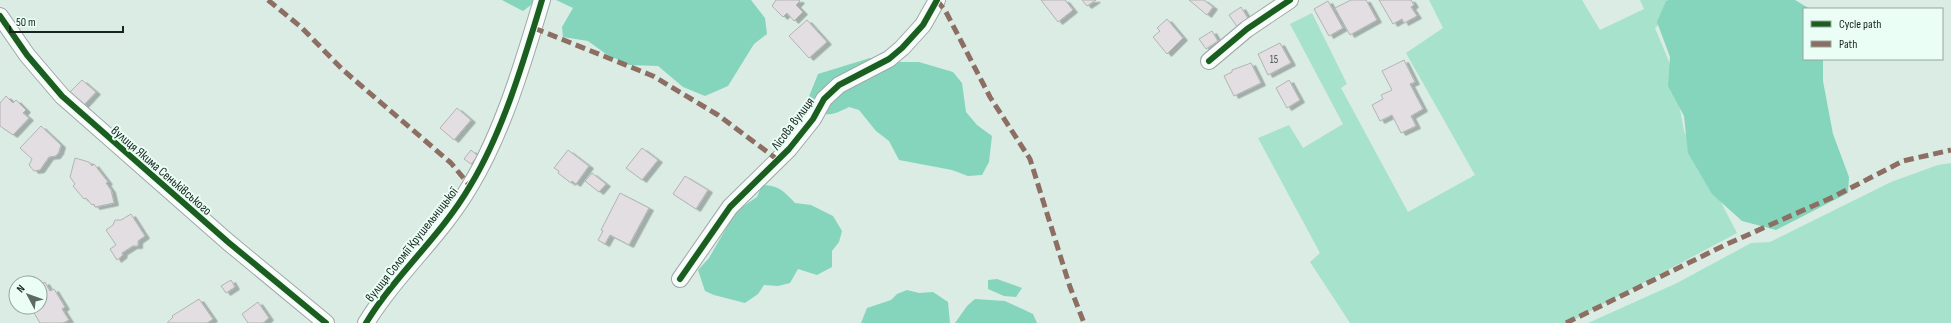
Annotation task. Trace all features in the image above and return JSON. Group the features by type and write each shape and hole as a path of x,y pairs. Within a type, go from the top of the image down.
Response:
{"street":[{"name":"вулиця Соломії Крушельницької","path":"366,323 378,303 451,215 470,186 494,140 542,0"},
{"name":"Лісова вулиця","path":"680,278 730,207 789,149 813,119 824,99 839,85 889,59 902,48 923,25 937,0"},
{"path":"1209,61 1247,29 1290,0"},
{"name":"вулиця Якима Сеньківського","path":"0,16 27,55 62,96 228,242 326,323"}],"green space":[{"path":"502,0 535,0 535,2 523,11"},
{"path":"556,0 751,0 765,18 767,34 754,44 728,86 705,96 683,87 658,66 629,65 606,54 588,41 563,37 562,27 573,8"},
{"path":"1429,0 1582,0 1600,30 1644,9 1640,0 1684,0 1685,1 1655,28 1673,71 1684,131 1737,233 1568,323 1350,323 1310,262 1320,253 1258,138 1289,125 1303,148 1343,124 1290,24 1312,13 1347,84 1341,88 1408,212 1475,175 1406,53 1443,28"},
{"path":"1795,0 1808,8 1803,8 1803,60 1823,60 1823,81 1833,134 1849,177 1848,193 1776,230 1742,221 1712,194 1688,153 1684,116 1668,86 1670,57 1657,22 1666,1"},
{"path":"870,58 898,62 919,62 953,72 962,83 966,112 977,125 992,136 989,162 982,175 968,176 952,170 899,160 889,141 876,131 859,110 849,107 839,112 822,114 812,110 808,99 818,74"},
{"path":"1951,163 1951,323 1588,323 1677,283 1751,243 1770,242 1891,182 1938,165"},
{"path":"762,185 777,188 784,192 795,203 811,205 833,216 842,231 839,242 832,251 832,267 817,275 798,269 790,283 778,286 764,285 758,294 745,303 714,295 705,291 698,270 709,258 736,211 757,197"},
{"path":"997,279 1022,288 1016,297 1004,296 988,289 988,280"},
{"path":"907,290 919,293 933,292 948,302 950,323 861,323 867,308 891,300 897,294"},
{"path":"975,299 1005,301 1033,314 1037,323 955,323 967,306"}],"building":[{"path":"776,0 799,0 800,1 796,5 803,12 794,21 787,13 783,17 772,6"},
{"path":"1041,0 1065,0 1073,10 1058,22"},
{"path":"1082,0 1096,0 1087,6"},
{"path":"1189,0 1204,0 1213,7 1207,15"},
{"path":"1351,0 1366,0 1377,20 1350,35 1335,8"},
{"path":"1379,0 1411,0 1414,5 1411,7 1417,16 1404,23 1402,19 1393,24"},
{"path":"1328,1 1343,28 1329,36 1314,9"},
{"path":"1241,7 1249,20 1238,28 1229,15"},
{"path":"1167,19 1183,38 1167,54 1153,37 1160,31 1157,28"},
{"path":"807,20 827,42 809,58 789,36"},
{"path":"1212,31 1218,41 1206,49 1199,39"},
{"path":"1280,43 1291,63 1268,75 1258,54"},
{"path":"1404,60 1415,82 1410,84 1423,109 1411,116 1416,126 1401,133 1392,115 1380,121 1372,105 1383,99 1381,95 1392,90 1382,71"},
{"path":"1251,63 1261,83 1234,96 1224,76 1232,72 1232,70"},
{"path":"82,80 96,92 84,105 70,92"},
{"path":"1289,80 1300,100 1287,108 1276,88"},
{"path":"6,96 13,103 16,100 26,110 23,113 29,118 13,135 0,126 0,103"},
{"path":"457,108 471,120 454,140 440,128"},
{"path":"41,126 61,145 56,156 49,157 40,170 34,171 29,165 32,159 20,148"},
{"path":"642,148 658,160 642,180 626,168"},
{"path":"471,150 478,156 471,164 464,159"},
{"path":"568,150 589,166 576,184 572,181 571,183 554,168"},
{"path":"75,158 89,162 92,166 94,164 108,182 106,183 111,190 114,203 95,207 94,204 92,205 86,198 84,199 73,186 75,184 70,177"},
{"path":"592,173 606,184 599,192 585,181"},
{"path":"685,176 708,190 696,209 673,194"},
{"path":"620,193 649,208 629,245 610,235 605,244 598,240 603,231 601,230"},
{"path":"131,214 145,236 138,241 138,246 133,246 122,253 123,255 117,260 110,249 116,245 106,230 113,225 115,220 121,220"},
{"path":"231,280 235,287 226,293 221,286"},
{"path":"48,287 50,291 54,289 65,307 62,309 69,320 63,323 40,323 35,315 48,315"},
{"path":"199,299 213,319 207,323 167,323 173,317 172,316"},
{"path":"258,302 269,318 263,323 248,323 242,314"}],"marked path":[{"path":"268,0 301,27 343,70 451,163 470,186"},
{"path":"937,0 946,12 990,97 1030,159 1070,287 1084,323"},
{"path":"534,28 653,76 718,115 778,160"},
{"path":"1566,323 1725,245 1833,197 1903,161 1951,150"}],"cycle path":[{"path":"366,323 391,288 446,222 482,165 493,143 512,95 542,0"},
{"path":"680,279 730,207 789,149 813,119 824,99 839,85 889,59 902,48 923,25 937,0"},
{"path":"1209,61 1247,29 1290,0"},
{"path":"0,16 27,55 62,96 228,242 326,323"}]}
